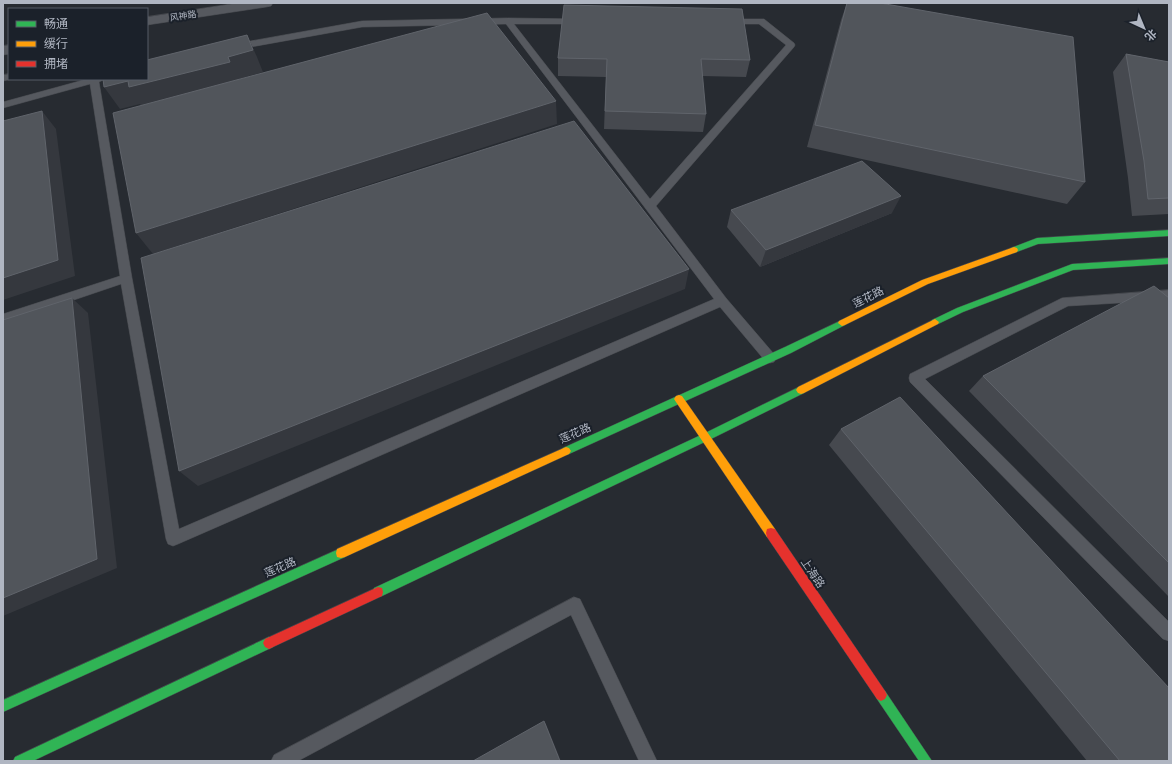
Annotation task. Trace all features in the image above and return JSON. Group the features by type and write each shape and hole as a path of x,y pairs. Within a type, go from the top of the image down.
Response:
{"street":[{"name":"风神路","path":"148,21 266,3"},
{"name":"莲花路","path":"3,706 818,336 925,282 1038,241 1169,232"},
{"path":"19,761 706,437 960,310 1072,267 1169,261"},
{"name":"上海路","path":"679,399 926,761"}],"lane":[{"path":"508,21 722,301 770,358"},
{"path":"223,49 362,24 587,21"},
{"path":"650,206 791,45 761,21 713,21"},
{"path":"3,104 97,80 126,278 172,539 722,301"},
{"path":"3,319 126,278"},
{"path":"1169,304 1163,294 1066,301 915,378 1169,633"},
{"path":"280,761 574,605 648,761"}],"building":[{"path":"847,3 880,3 1073,37 1085,182 815,125"},
{"path":"564,5 742,9 750,60 701,59 706,114 605,111 607,59 558,58"},
{"path":"487,13 556,101 136,233 113,113"},
{"path":"247,35 253,50 228,57 230,62 129,87 128,81 104,87 103,80 148,80 148,60"},
{"path":"1126,54 1169,62 1169,198 1148,199 1144,161"},
{"path":"42,111 58,260 3,278 3,121"},
{"path":"574,121 689,269 179,471 141,258"},
{"path":"862,161 901,196 766,250 731,210"},
{"path":"1154,286 1169,298 1169,563 983,376"},
{"path":"72,298 97,559 3,598 3,320"},
{"path":"900,397 1169,688 1169,761 1120,761 841,429"},
{"path":"544,721 560,761 473,761"}],"traffic: fast":[{"path":"1014,250 1037,241 1169,233"},
{"path":"935,322 960,310 1072,267 1169,261"},
{"path":"566,451 788,350 842,323"},
{"path":"378,592 706,437 801,390"},
{"path":"3,706 341,553"},
{"path":"19,761 269,643"},
{"path":"881,695 926,761"}],"traffic: slow":[{"path":"842,323 925,282 1014,250"},
{"path":"801,390 935,322"},
{"path":"679,399 771,533"},
{"path":"341,553 566,451"}],"traffic: jam":[{"path":"771,533 881,695"},
{"path":"269,643 378,592"}]}
